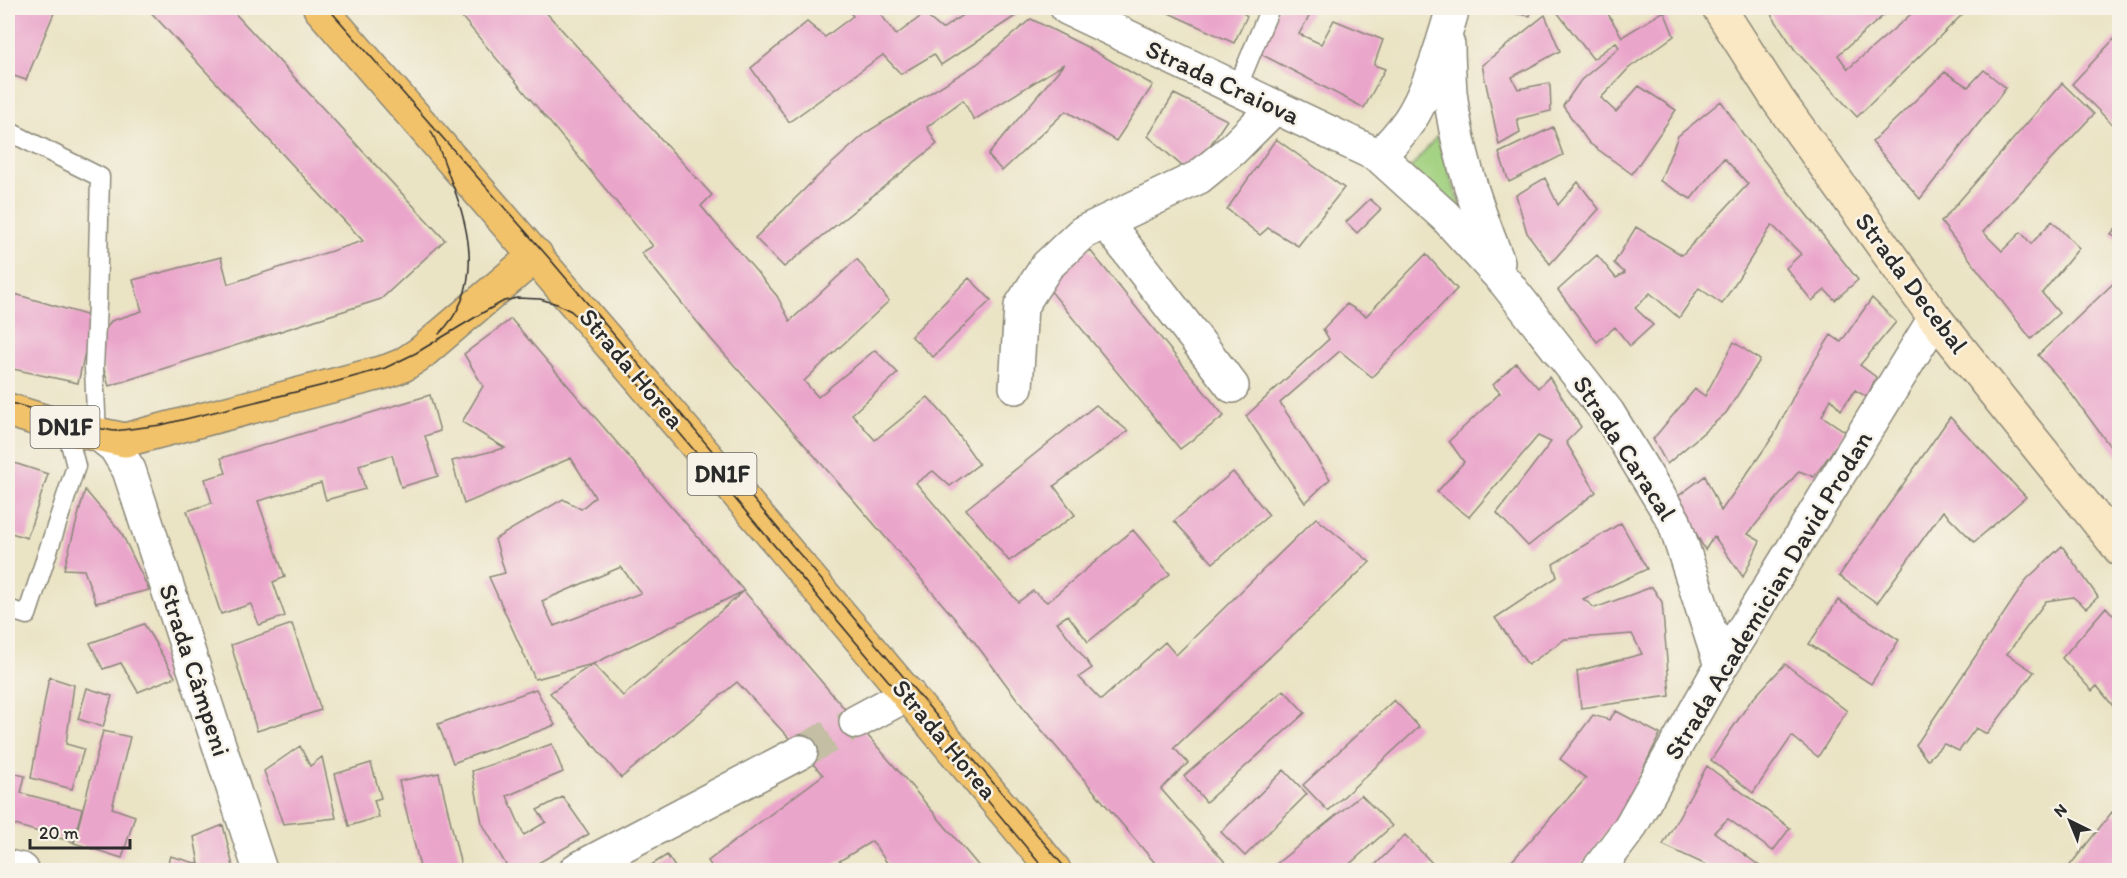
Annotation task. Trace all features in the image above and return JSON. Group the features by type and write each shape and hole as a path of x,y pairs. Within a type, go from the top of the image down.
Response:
{"main road":[{"name":"Strada Horea","path":"320,8 536,255 1054,870"},
{"name":"DN1F","path":"8,410 66,428 125,440 388,371 403,365 421,353 536,255"}],"street":[{"name":"Strada Craiova","path":"1067,8 1379,156"},
{"name":"Strada Decebal","path":"1719,8 1778,100 1935,318 2120,549"},
{"name":"Strada Caracal","path":"1450,19 1420,102 1410,120 1379,156 1445,216 1506,283 1608,413 1674,521 1721,666"},
{"name":"Strada Caracal","path":"1450,19 1450,93 1463,155 1479,216 1506,283"},
{"path":"1016,387 1021,306 1047,266 1082,233 1199,177 1232,150 1275,106"},
{"path":"1106,222 1232,386"},
{"name":"Strada Academician David Prodan","path":"1598,870 1629,829 1721,666 1935,318"},
{"path":"129,470 134,450 144,434"},
{"name":"Strada Câmpeni","path":"99,435 115,447 129,470 260,870"},
{"path":"856,722 908,694"},
{"path":"576,870 801,752"},
{"path":"8,867 22,870"}],"lane":[{"path":"1237,88 1270,8"},
{"path":"8,130 100,177 98,303 94,368 99,435"},
{"path":"8,609 27,615 76,466 66,428"}],"green space":[{"path":"1437,136 1462,212 1409,170"}],"building":[{"path":"8,8 56,8 26,80 8,74"},
{"path":"147,8 230,8 445,240 381,299 109,386 96,345 111,321 142,311 133,280 221,257 228,284 363,241"},
{"path":"472,8 542,8 712,195 701,206 777,296 790,321 857,259 889,301 804,381 818,397 875,350 898,373 852,414 875,440 928,397 948,420 979,464 950,486 933,471 916,483 1018,602 1033,591 1047,602 1133,530 1170,574 1088,642 1068,615 1057,622 1092,668 1079,677 1101,700 1165,642 1176,655 1316,518 1370,562 1174,748 1188,763 1161,789 1232,870 1161,870 1029,715 973,640 711,339 641,253 653,246 461,16"},
{"path":"846,8 879,8 877,9 896,35 924,14 942,29 973,8 1003,8 1017,15 941,65 934,54 901,74 883,55 789,122 751,68 807,22 825,37 853,16"},
{"path":"1158,8 1236,8 1247,16 1234,43"},
{"path":"1278,8 1314,8 1299,34 1321,44 1334,20 1383,40 1374,65 1385,69 1364,108 1255,51"},
{"path":"1484,8 1532,8 1530,16"},
{"path":"1554,8 1607,8 1605,9 1622,37 1664,11 1674,36 1629,68 1601,98 1616,112 1639,86 1676,110 1632,174 1589,143 1563,106 1581,80 1619,48 1616,42 1593,59"},
{"path":"1767,8 1892,8 1838,55 1848,69 1918,8 1969,8 1857,117 1795,50"},
{"path":"1545,15 1560,51 1512,77 1518,89 1550,83 1551,111 1517,119 1520,133 1499,145 1482,65"},
{"path":"1031,19 1087,47 1153,85 1116,141 1066,111 1002,171 988,155 1064,64 974,120 963,100 927,127 937,144 784,267 755,238 867,132 977,64"},
{"path":"2116,37 2120,40 2120,132 2072,84"},
{"path":"1984,70 2006,88 1920,199 1872,142 1945,72 1968,87"},
{"path":"2062,83 2094,114 1983,232 2002,251 2021,232 2031,244 2052,221 2079,248 2042,293 2059,313 2031,339 1941,222"},
{"path":"1174,94 1227,120 1191,174 1148,136"},
{"path":"1721,101 1743,134 1858,280 1835,300 1825,290 1812,301 1786,268 1801,254 1772,225 1722,304 1699,288 1679,318 1650,293 1635,308 1653,325 1630,346 1615,327 1597,342 1558,290 1597,255 1616,278 1625,273 1614,263 1636,227 1682,255 1748,184 1724,158 1691,199 1660,181 1678,136"},
{"path":"1553,127 1563,155 1509,182 1499,153"},
{"path":"1276,139 1344,188 1298,246 1268,228 1260,235 1227,209"},
{"path":"1545,178 1558,205 1578,182 1599,209 1550,264 1527,233 1516,195"},
{"path":"1370,199 1381,209 1357,233 1346,222"},
{"path":"2120,223 2120,241 2111,234"},
{"path":"1085,244 1224,416 1180,449 1040,278"},
{"path":"1426,254 1457,289 1372,377 1340,351 1280,403 1330,479 1305,503 1246,416 1329,339 1323,329 1347,304 1366,316"},
{"path":"2120,277 2120,322 2117,325 2120,328 2120,460 2064,384 2038,355"},
{"path":"969,278 991,300 933,357 911,336"},
{"path":"8,292 93,317 78,383 8,368"},
{"path":"1872,298 1896,322 1860,365 1876,377 1867,397 1855,390 1841,410 1831,399 1822,416 1846,432 1814,477 1799,471 1748,534 1760,541 1743,577 1714,536 1705,550 1677,497 1705,476 1721,511 1774,435 1799,385 1831,335 1841,342"},
{"path":"511,319 744,591 593,664 535,679 489,577 505,573 495,539 563,499 581,509 595,497 571,458 464,504 452,461 505,448 462,422 483,386 464,354","holes":["621,567 641,593 554,626 542,601"]},
{"path":"1734,342 1760,360 1726,413 1667,464 1653,439 1695,389 1705,396"},
{"path":"1516,363 1538,388 1549,377 1581,427 1566,442 1596,492 1528,546 1497,513 1551,442 1538,436 1469,517 1437,492 1464,462 1449,441 1500,393 1493,385"},
{"path":"430,395 440,431 425,436 438,476 401,487 392,455 359,465 365,489 326,500 321,483 258,501 285,577 273,582 285,616 259,625 251,604 221,614 187,511 212,503 205,479 226,473 221,458"},
{"path":"1096,405 1128,431 1054,486 1075,515 1009,561 966,509"},
{"path":"1950,417 2026,497 1974,542 1943,511 1877,603 1839,576"},
{"path":"8,461 48,474 27,538 8,532"},
{"path":"1233,472 1269,515 1213,563 1174,521"},
{"path":"85,490 121,532 149,590 96,603 84,570 64,569"},
{"path":"1621,523 1647,569 1583,599 1595,608 1652,587 1662,602 1670,696 1581,708 1577,671 1642,654 1632,634 1565,639 1528,665 1495,618 1557,577 1553,564"},
{"path":"2062,546 2098,597 2086,608 2073,597 2046,601 2007,654 2034,672 1987,734 1976,728 1959,751 1944,744 1927,760 1916,745 2027,579"},
{"path":"744,591 982,870 892,870 872,841 825,870 714,870 708,861 823,775 737,682 621,778 550,693 593,664 623,696"},
{"path":"1838,600 1899,640 1871,684 1809,644"},
{"path":"2106,607 2120,623 2120,715 2097,686 2092,691 2062,658"},
{"path":"144,624 175,677 138,692 121,663 103,669 90,643"},
{"path":"292,624 321,710 257,731 231,645"},
{"path":"1785,664 1847,711 1818,757 1792,736 1753,793 1711,760 1750,702"},
{"path":"49,677 74,685 66,744 84,749 72,789 31,778"},
{"path":"87,688 112,696 103,727 78,719"},
{"path":"536,689 555,725 453,763 438,724"},
{"path":"1284,690 1305,713 1206,802 1184,776"},
{"path":"1394,700 1419,727 1328,811 1303,785"},
{"path":"1616,711 1660,734 1622,812 1578,870 1504,870 1586,778 1560,759 1593,715 1609,720"},
{"path":"103,731 130,737 112,808 135,816 122,858 74,843"},
{"path":"552,744 563,772 507,796 524,835 546,822 537,810 563,797 589,834 526,870 509,870 482,823 472,771"},
{"path":"300,746 310,766 322,757 336,818 283,824 264,771"},
{"path":"371,763 381,798 374,800 379,817 349,826 335,774"},
{"path":"1707,766 1790,828 1773,851 1728,819 1714,832 1765,870 1717,870 1663,845"},
{"path":"1284,770 1307,794 1245,856 1221,832"},
{"path":"8,772 25,776 21,793 82,809 73,842 8,823"},
{"path":"439,773 462,870 413,870 420,867 399,781"},
{"path":"1361,795 1392,826 1343,870 1280,870 1275,865"},
{"path":"2112,812 2120,817 2120,870 2067,869"},
{"path":"223,825 234,870 166,870 170,856 199,864 194,837"},
{"path":"1405,835 1433,864 1427,870 1370,870"},
{"path":"667,855 677,870 645,869"},
{"path":"345,864 347,870 330,870"}],"tunnel":[{"path":"801,752 856,722"}],"tram line":[{"path":"328,8 549,258 1067,870"},
{"path":"431,131 457,198 468,239 469,259 468,279 463,299 453,317 439,334"},
{"path":"8,402 114,431 161,425 385,368 416,353 504,301 517,298 540,299 557,304 571,311 597,335 1045,870"}]}
